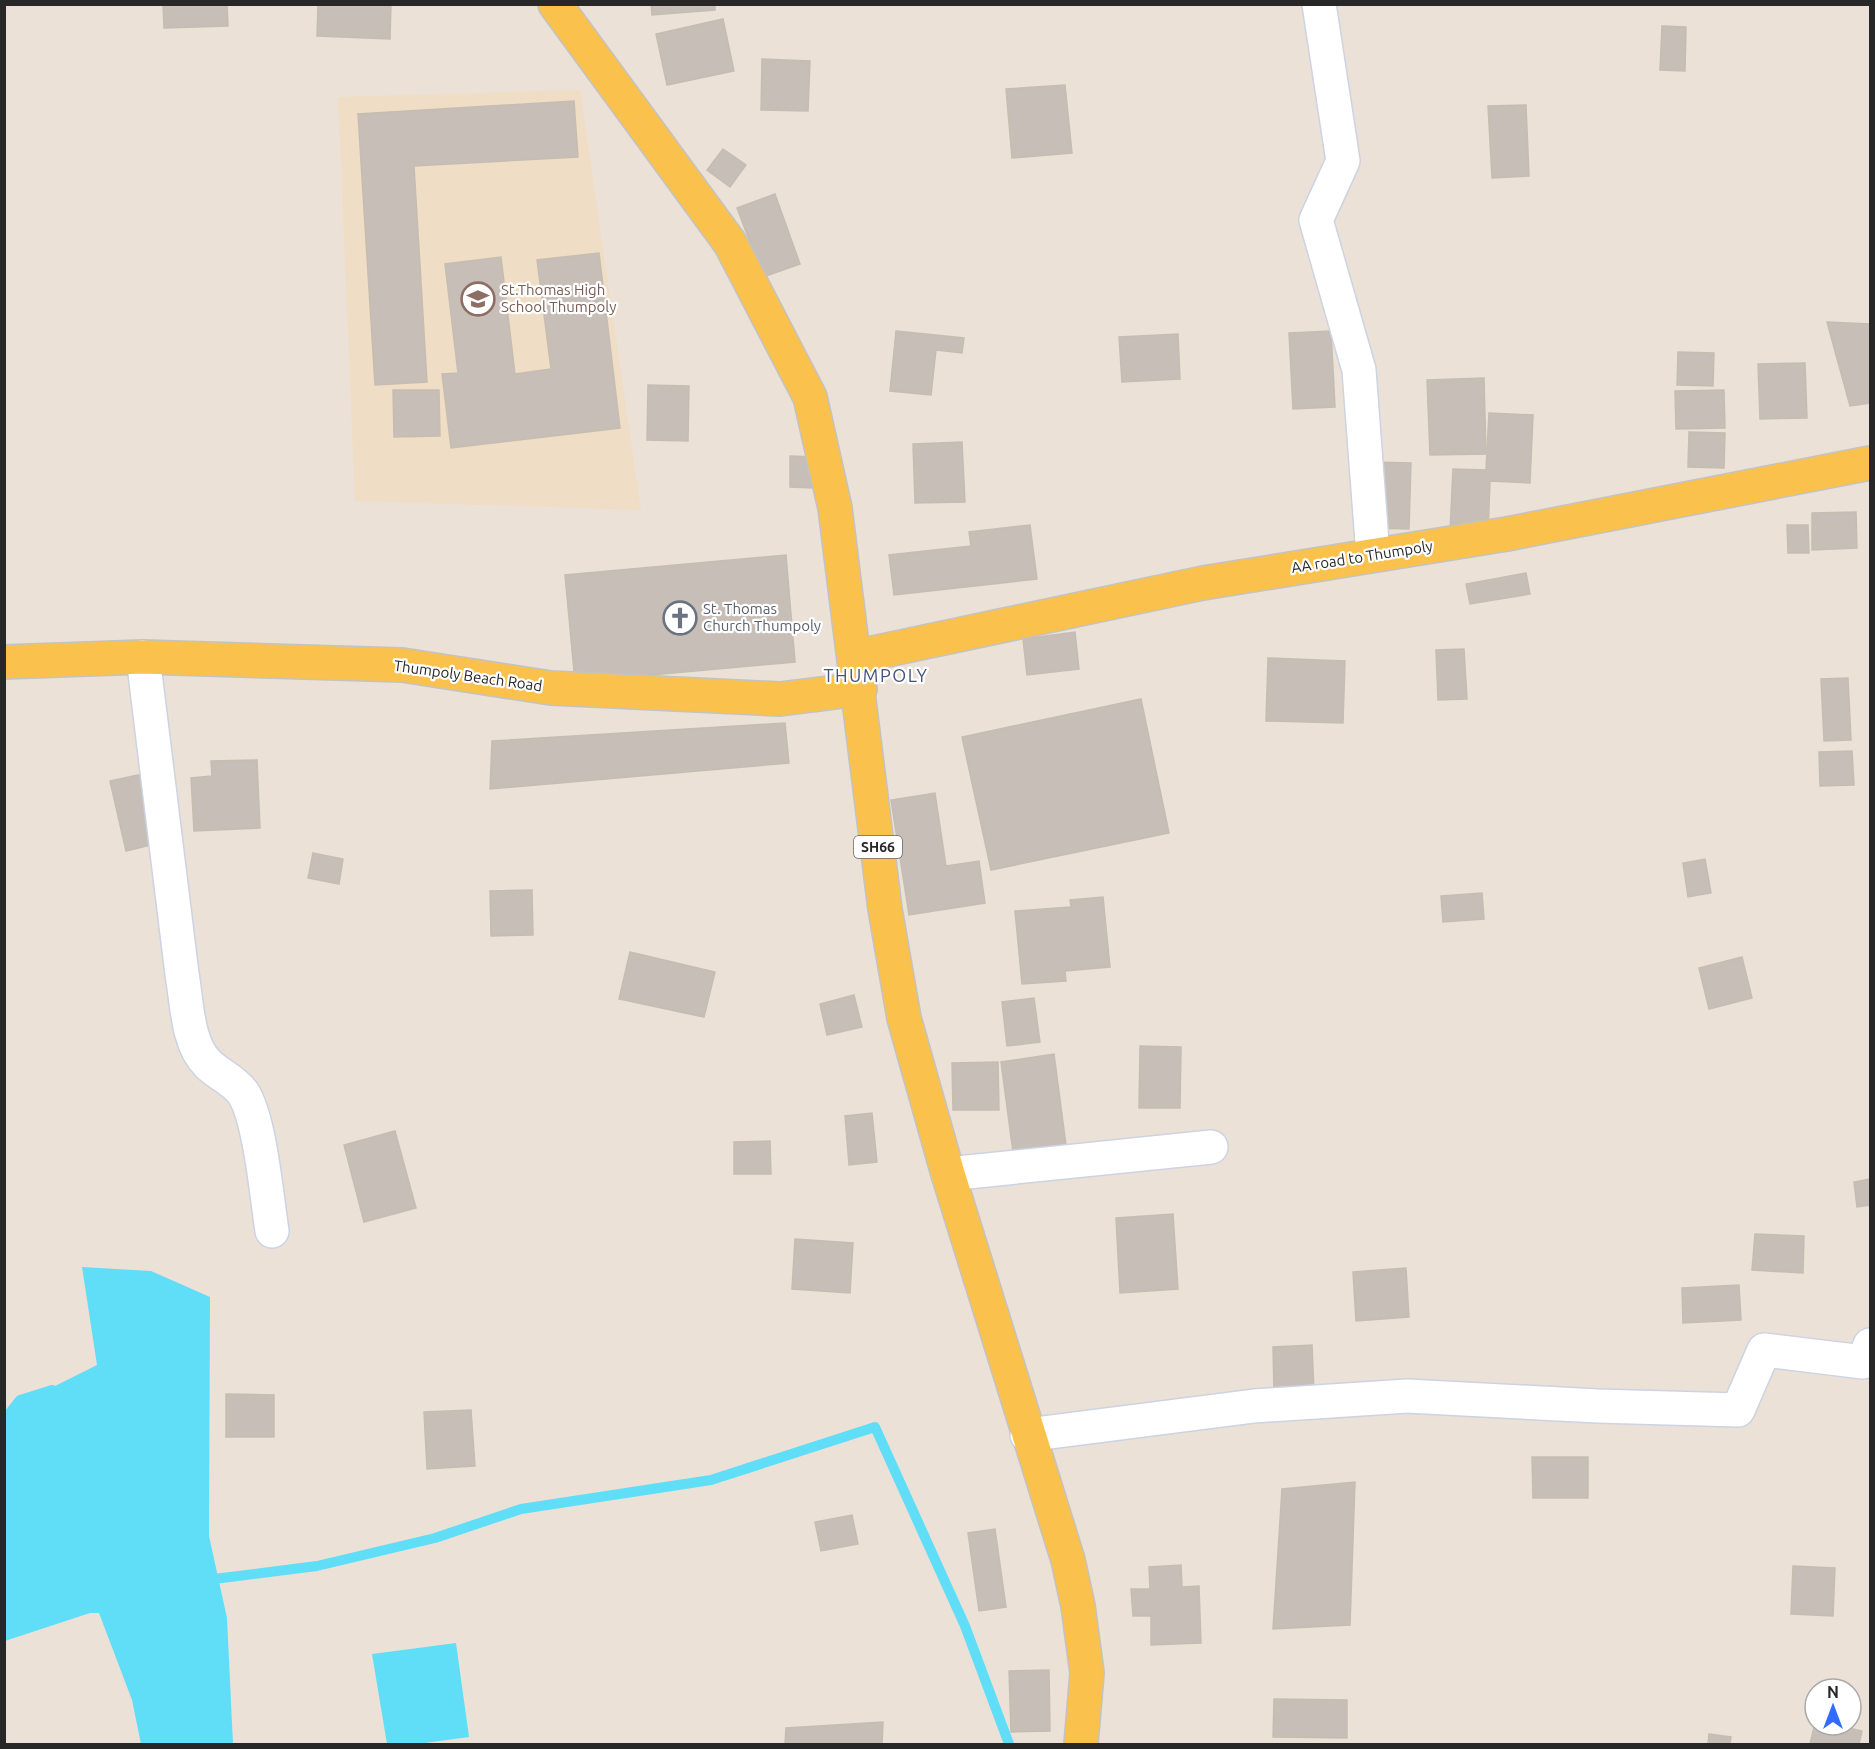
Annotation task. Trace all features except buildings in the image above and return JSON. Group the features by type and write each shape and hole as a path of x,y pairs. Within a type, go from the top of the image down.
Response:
{"main road":[{"name":"SH66","path":"555,4 730,243 810,397 836,508 860,689 885,909 904,1018 948,1174 1027,1435 1068,1560 1078,1606 1087,1673 1081,1744"},
{"name":"AA road to Thumpoly","path":"854,657 1203,583 1507,534 1870,463"},
{"name":"Thumpoly Beach Road","path":"4,662 143,657 402,665 551,688 780,699 860,689"}],"street":[{"path":"1319,4 1343,161 1316,220 1359,370 1373,555"},
{"path":"143,657 182,974 190,1021 199,1055 210,1067 232,1081 244,1094 254,1119 272,1231"},
{"path":"948,1174 1211,1147"},
{"path":"1027,1435 1254,1406 1407,1396 1598,1406 1738,1410 1764,1350 1863,1362 1870,1345"}],"shaded area":[{"name":"St.Thomas High School Thumpoly","path":"580,90 641,510 355,501 338,97"}],"water":[{"path":"82,1267 151,1271 210,1297 209,1536 227,1618 233,1744 141,1744 132,1700 99,1613 90,1613 5,1641 5,1411 97,1365"},
{"path":"456,1643 469,1737 417,1744 387,1744 372,1654"}],"waterway":[{"path":"4,1420 20,1400 52,1390"},
{"path":"206,1580 317,1566 435,1538 521,1509 711,1480 875,1427 965,1626 1009,1744"}],"place":[{"name":"St.Thomas High School Thumpoly","path":"478,299"},
{"name":"St. Thomas Church Thumpoly","path":"680,618"}],"district":[{"name":"THUMPOLY","path":"876,676"}]}
